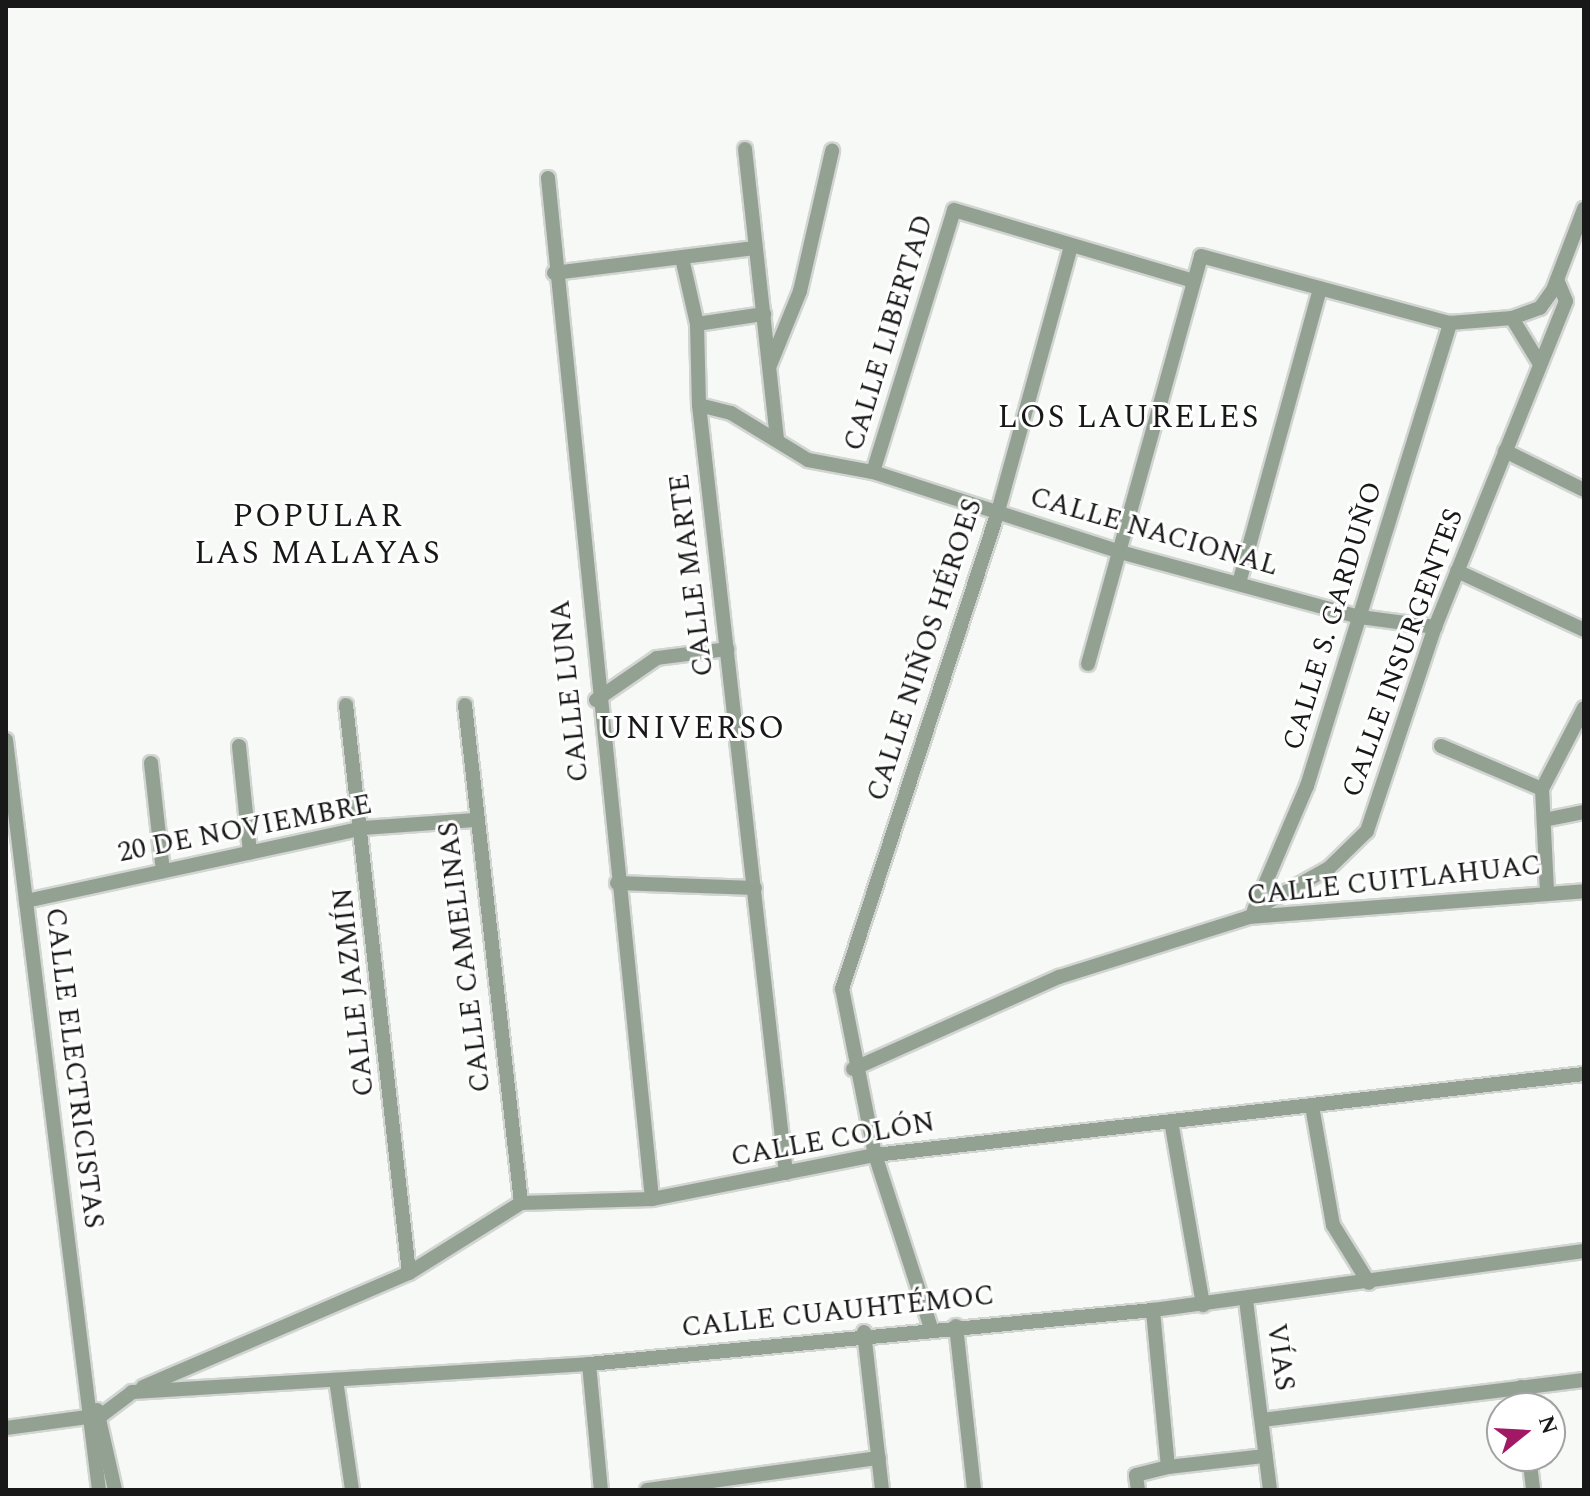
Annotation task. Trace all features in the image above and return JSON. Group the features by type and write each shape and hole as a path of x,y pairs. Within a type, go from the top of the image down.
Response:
{"street":[{"path":"745,149 777,438"},
{"path":"770,367 800,291 832,151"},
{"name":"CALLE LUNA","path":"548,178 554,273 596,700 652,1199"},
{"path":"1088,664 1201,256 1450,323 1512,318 1540,308 1557,280 1584,209"},
{"name":"CALLE LIBERTAD","path":"873,472 954,210 1071,247"},
{"path":"1071,247 1193,281"},
{"name":"CALLE NIÑOS HÉROES","path":"931,1328 875,1155 853,1069 842,989 997,515 1071,247"},
{"path":"554,273 754,248"},
{"name":"CALLE MARTE","path":"682,258 697,324 699,405 786,1173"},
{"name":"CALLE INSURGENTES","path":"1252,913 1329,868 1367,831 1435,627 1566,301 1557,280"},
{"path":"1239,583 1320,289"},
{"path":"697,324 764,314"},
{"path":"1512,318 1540,364"},
{"name":"CALLE S. GARDUÑO","path":"1252,913 1307,786 1450,323"},
{"name":"CALLE NACIONAL","path":"699,405 777,438 808,460 873,472 997,515 1120,552 1360,617 1435,627"},
{"path":"1505,451 1584,490"},
{"path":"1457,571 1584,630"},
{"path":"596,700 657,658 727,649"},
{"name":"CALLE JAZMÍN","path":"346,705 363,828 409,1273"},
{"name":"CALLE CAMELINAS","path":"465,705 475,820 521,1203"},
{"path":"1547,891 1542,789 1584,708"},
{"name":"CALLE ELECTRICISTAS","path":"6,740 91,1403 86,1418 99,1490"},
{"path":"239,746 250,852"},
{"path":"1441,746 1542,789"},
{"path":"151,763 163,871"},
{"path":"1544,820 1584,812"},
{"name":"20 DE NOVIEMBRE","path":"26,901 363,828 475,820"},
{"path":"617,883 755,888"},
{"name":"CALLE CUITLAHUAC","path":"853,1069 1059,977 1252,913 1547,891 1584,891"},
{"name":"CALLE COLÓN","path":"521,1203 652,1199 875,1155 1584,1074"},
{"path":"1312,1106 1333,1225 1369,1283"},
{"path":"1171,1121 1203,1305"},
{"path":"6,1428 102,1415 132,1392 409,1273 521,1203"},
{"name":"CALLE CUAUHTÉMOC","path":"132,1392 589,1364 864,1332 1153,1310 1246,1300 1584,1251"},
{"name":"VÍAS","path":"1246,1300 1270,1490"},
{"path":"1153,1310 1168,1467"},
{"path":"956,1326 974,1490"},
{"path":"864,1332 882,1490"},
{"path":"589,1364 601,1490"},
{"path":"336,1380 352,1490"},
{"path":"1262,1420 1584,1380"},
{"path":"1521,1387 1522,1392"},
{"path":"91,1403 102,1415 115,1490"},
{"path":"1138,1490 1136,1475 1168,1467 1265,1456"},
{"path":"647,1490 879,1458"}],"district":[{"name":"LOS LAURELES","path":"1129,418"},
{"name":"POPULAR LAS MALAYAS","path":"318,536"},
{"name":"UNIVERSO","path":"692,729"}]}
